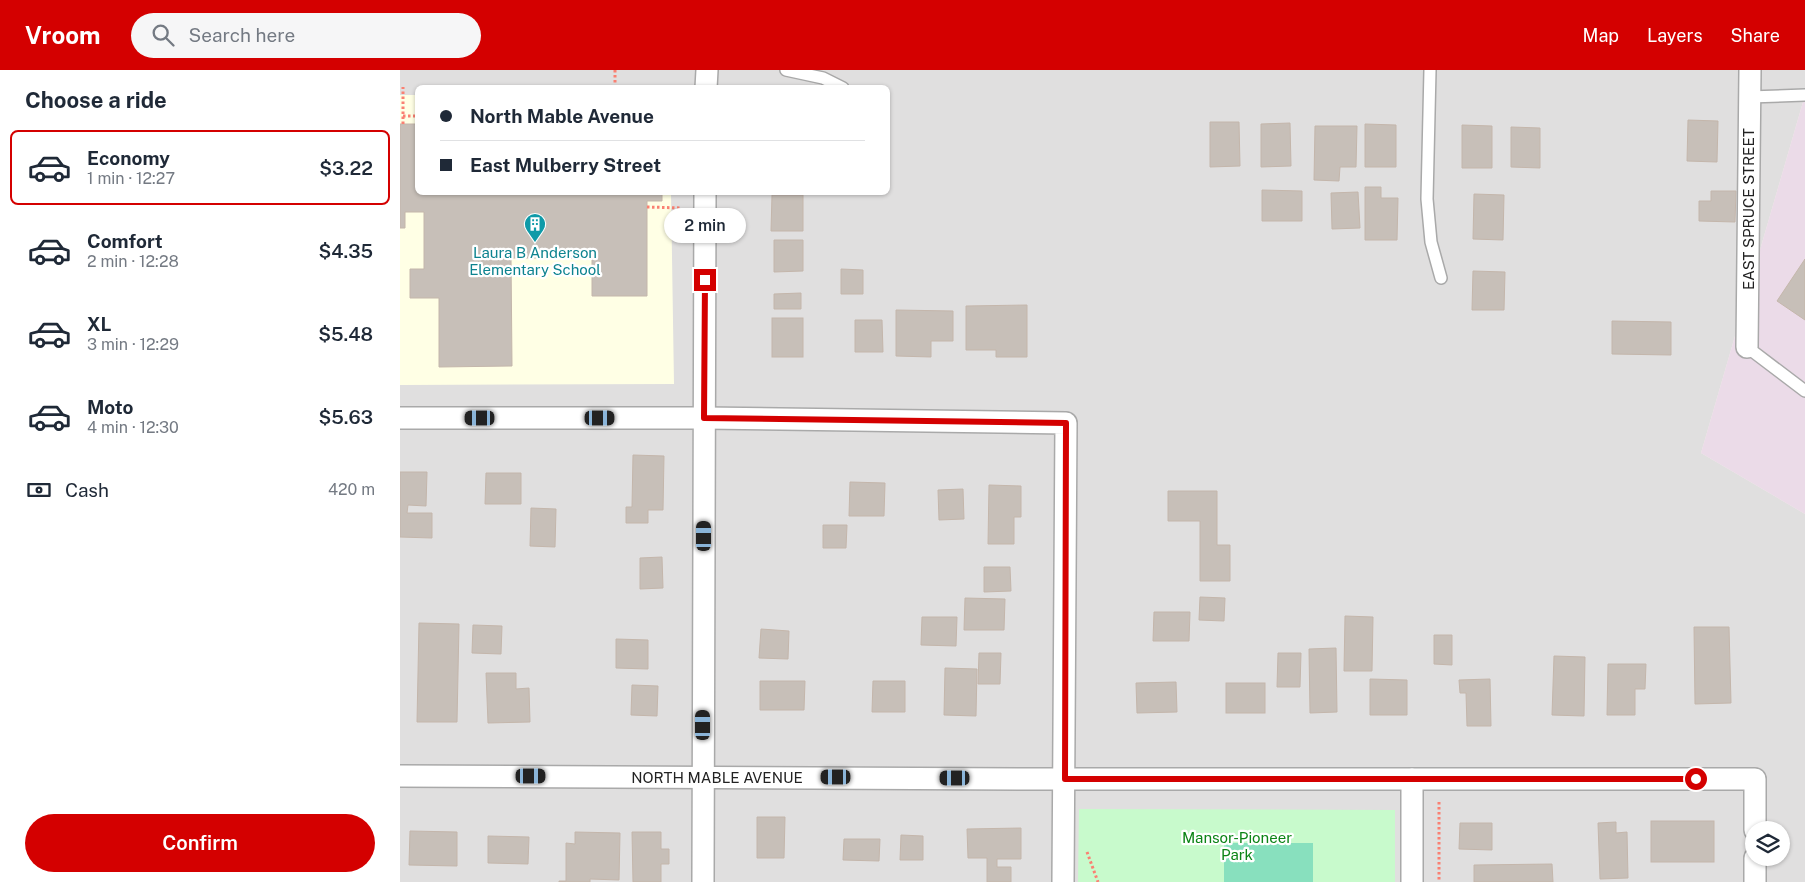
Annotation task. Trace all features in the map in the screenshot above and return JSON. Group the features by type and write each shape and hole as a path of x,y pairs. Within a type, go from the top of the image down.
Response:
{"street":[{"path":"706,85 707,70"},
{"name":"EAST SPRUCE STREET","path":"1747,347 1750,70"},
{"path":"703,882 705,200"},
{"path":"400,418 704,418 1066,423 1063,882"},
{"name":"NORTH MABLE AVENUE","path":"400,776 1065,779 1755,779 1755,821"},
{"path":"1412,779 1412,882"},
{"path":"1755,866 1755,882"}],"lane":[{"path":"786,70 823,78 837,85"},
{"path":"1430,70 1427,199 1431,242 1441,278"},
{"path":"1749,97 1804,97"},
{"path":"1747,347 1805,391"}],"path":[{"path":"615,70 615,85"},
{"path":"402,124 403,87"},
{"path":"403,116 415,116"},
{"path":"647,207 705,200"},
{"path":"1439,882 1440,779"},
{"path":"1086,847 1098,882"}],"shaded area":[{"path":"400,70 1805,70 1805,95 1701,453 1805,514 1805,882 400,882"},
{"path":"400,95 415,95 415,195 671,195 674,384 400,385"},
{"path":"1805,95 1805,514 1701,453"}],"green space":[{"name":"Mansor-Pioneer Park","path":"1079,809 1395,810 1395,882 1078,882"},
{"path":"1224,843 1313,843 1313,882 1224,882"}],"building":[{"path":"1688,120 1718,121 1717,162 1687,161"},
{"path":"1210,122 1239,122 1240,166 1210,167"},
{"path":"1290,123 1291,166 1261,167 1261,124"},
{"name":"Laura B Anderson Elementary School","path":"400,124 415,124 415,195 662,195 662,201 647,201 647,296 592,296 592,258 511,258 512,366 439,367 439,298 410,298 410,269 424,269 424,212 405,212 405,228 400,228"},
{"path":"1365,124 1396,125 1396,167 1365,167"},
{"path":"1462,125 1492,126 1492,168 1462,168"},
{"path":"1315,126 1357,126 1356,167 1340,167 1339,181 1314,180"},
{"path":"1511,127 1540,128 1540,168 1511,167"},
{"path":"1365,187 1381,187 1381,198 1398,198 1397,240 1365,240"},
{"path":"1262,190 1302,191 1302,221 1262,221"},
{"path":"1711,191 1736,191 1735,222 1699,221 1699,201 1711,201"},
{"path":"1358,192 1360,228 1332,229 1331,193"},
{"path":"1474,194 1504,195 1503,240 1473,239"},
{"path":"772,195 803,195 803,231 771,231"},
{"path":"774,240 803,240 803,271 774,272"},
{"path":"1805,259 1805,320 1777,301"},
{"path":"841,269 863,270 863,294 841,294"},
{"path":"1473,271 1505,272 1504,310 1472,310"},
{"path":"801,293 801,309 774,309 774,294"},
{"path":"1027,305 1027,357 996,357 996,350 966,350 966,306"},
{"path":"896,310 953,311 953,341 931,341 931,357 896,356"},
{"path":"772,318 803,318 803,357 772,357"},
{"path":"855,320 882,320 883,352 855,352"},
{"path":"1612,321 1671,322 1671,355 1612,354"},
{"path":"633,455 664,456 663,510 648,510 648,523 626,523 626,507 632,507"},
{"path":"400,472 427,472 426,506 408,505 407,513 432,513 432,538 400,537"},
{"path":"486,473 521,473 521,504 485,504"},
{"path":"850,482 885,483 884,516 849,516"},
{"path":"989,485 1021,486 1021,517 1014,517 1014,544 988,544"},
{"path":"963,489 964,519 939,520 938,490"},
{"path":"1168,491 1217,491 1217,545 1230,545 1230,581 1200,581 1200,521 1168,521"},
{"path":"531,508 556,509 555,547 530,546"},
{"path":"823,525 847,525 846,548 823,548"},
{"path":"662,557 663,588 640,589 640,558"},
{"path":"984,567 1010,567 1011,591 984,592"},
{"path":"1200,597 1225,598 1224,621 1199,620"},
{"path":"965,598 1005,599 1004,630 964,630"},
{"path":"1154,612 1190,612 1189,641 1153,641"},
{"path":"1345,616 1373,617 1372,671 1344,671"},
{"path":"922,617 957,617 956,646 921,645"},
{"path":"419,623 459,624 457,722 417,722"},
{"path":"473,625 502,626 501,654 472,653"},
{"path":"1694,627 1729,627 1731,703 1695,704"},
{"path":"761,629 789,631 788,659 759,658"},
{"path":"1434,635 1452,635 1452,665 1434,664"},
{"path":"616,639 648,640 648,669 616,668"},
{"path":"1336,648 1337,712 1310,713 1309,649"},
{"path":"979,653 1001,653 1000,684 978,684"},
{"path":"1278,653 1301,653 1300,687 1277,687"},
{"path":"1554,656 1585,657 1584,716 1552,715"},
{"path":"1608,664 1646,664 1645,689 1635,689 1635,715 1607,715"},
{"path":"945,668 977,669 976,716 944,715"},
{"path":"486,673 516,673 516,689 529,688 530,722 488,723"},
{"path":"1370,679 1407,680 1407,715 1370,715"},
{"path":"1490,679 1491,726 1467,726 1466,693 1460,693 1459,680"},
{"path":"760,681 805,681 804,710 760,710"},
{"path":"873,681 905,681 905,712 872,712"},
{"path":"1176,682 1177,712 1137,713 1136,683"},
{"path":"1226,683 1265,683 1265,713 1226,713"},
{"path":"632,685 658,686 657,716 631,715"},
{"path":"757,817 785,817 784,858 757,858"},
{"path":"1651,821 1714,821 1714,862 1651,862"},
{"path":"1616,822 1616,833 1627,832 1628,878 1600,879 1598,823"},
{"path":"1460,823 1492,823 1492,850 1459,849"},
{"path":"1021,828 1021,859 997,859 997,867 1011,867 1011,882 987,882 987,858 968,858 967,829"},
{"path":"410,831 457,832 457,866 409,865"},
{"path":"575,832 620,833 619,880 590,879 590,882 559,882 566,881 566,843 575,844"},
{"path":"632,832 661,832 661,849 669,849 669,864 661,864 661,882 633,882"},
{"path":"901,835 923,836 923,860 900,860"},
{"path":"488,836 529,837 528,864 488,863"},
{"path":"844,839 880,839 879,861 843,860"},
{"path":"1552,864 1553,882 1474,882 1474,865"}],"place":[{"name":"Laura B Anderson Elementary School","path":"535,243"}],"route":[{"path":"705,280 704,418 1066,423 1065,779 1696,779"}]}
